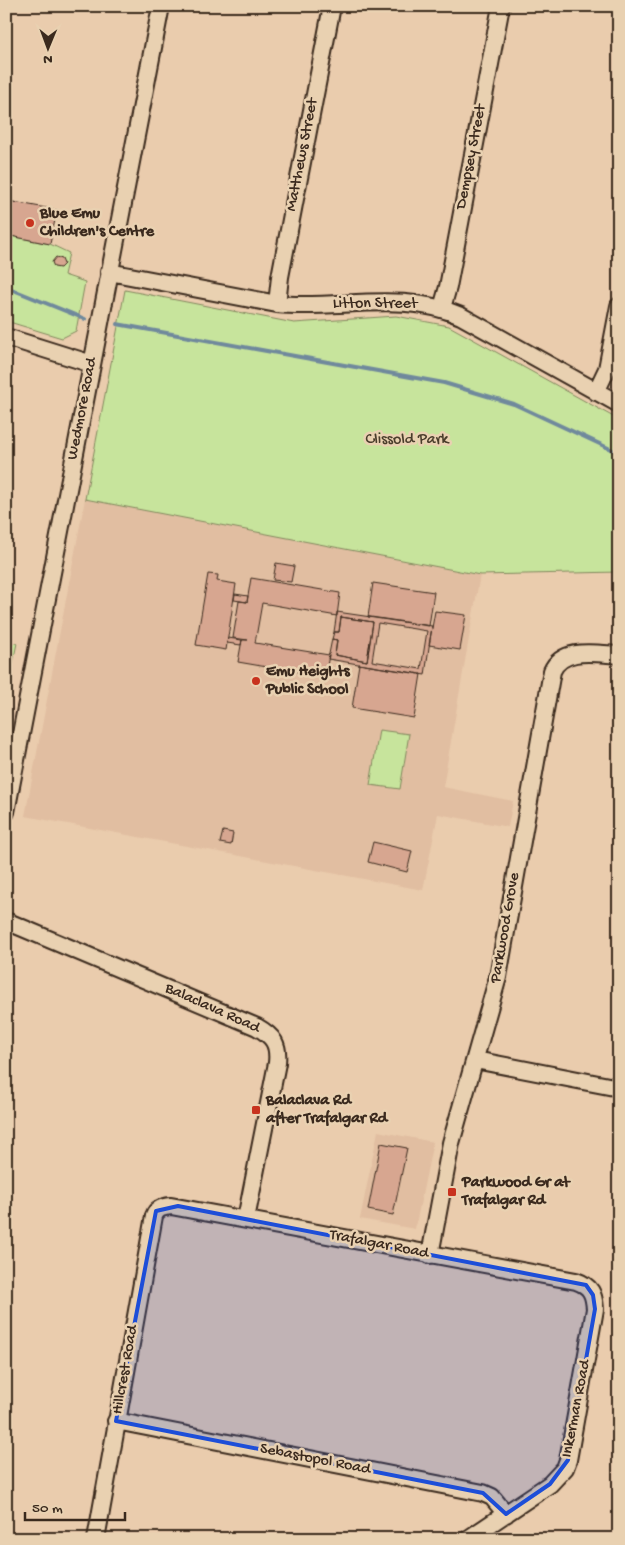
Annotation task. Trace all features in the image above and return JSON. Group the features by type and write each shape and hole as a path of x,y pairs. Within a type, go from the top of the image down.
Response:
{"street":[{"name":"Wedmore Road","path":"6,812 161,6"},
{"name":"Matthews Street","path":"277,304 280,277 332,6"},
{"name":"Dempsey Street","path":"442,308 448,287 500,6"},
{"name":"Litton Street","path":"109,272 277,304 398,302 442,308 461,316 619,404"},
{"path":"596,392 607,369 619,306"},
{"path":"6,337 92,364"},
{"name":"Parkwood Grove","path":"430,1254 450,1143 476,1060 498,977 552,670 559,660 571,654 619,655"},
{"name":"Balaclava Road","path":"6,921 257,1027 273,1039 277,1048 277,1062 246,1219"},
{"path":"476,1060 619,1088"},
{"name":"Trafalgar Road","path":"164,1207 178,1206 576,1281 586,1285 591,1291"},
{"name":"Hillcrest Road","path":"96,1539 154,1216 156,1211 164,1207"},
{"name":"Inkerman Road","path":"468,1539 550,1484 566,1468 595,1310 595,1302 591,1291"},
{"name":"Sebastopol Road","path":"116,1421 483,1493 492,1497 506,1514"}],"highlighted area":[{"path":"178,1206 586,1285 593,1295 595,1309 568,1460 550,1484 506,1514 483,1493 116,1421 156,1211"}],"shaded area":[{"name":"Emu Heights Public School","path":"85,499 480,575 443,787 513,801 508,827 438,814 423,890 25,816"},
{"path":"378,1131 433,1142 415,1229 360,1219"}],"green space":[{"path":"6,235 50,244 69,253 64,275 85,282 76,331 62,338 6,321"},
{"name":"Clissold Park","path":"125,290 294,323 396,316 449,326 619,420 619,572 480,575 85,499"},
{"path":"17,643 6,697 6,644"},
{"path":"379,730 409,734 400,789 370,785"}],"building":[{"name":"Blue Emu Children's Centre","path":"8,201 57,210 50,244 6,235"},
{"path":"56,257 62,259 64,264 60,268 54,267 52,262"},
{"path":"276,563 294,566 291,582 273,580"},
{"path":"208,574 218,575 217,581 236,584 226,650 196,645"},
{"path":"251,578 340,593 337,616 262,603 255,643 329,655 325,677 238,662 242,640 248,640 233,638 239,601 247,602"},
{"path":"373,583 434,592 429,626 368,617"},
{"path":"235,594 248,596 247,602 234,600"},
{"path":"435,611 466,615 460,650 429,645"},
{"path":"337,612 432,626 425,675 328,659 332,639 337,640 335,655 367,661 373,622 341,617 339,632 334,632","holes":["378,623 427,631 421,669 372,661"]},
{"path":"341,617 373,622 367,661 335,655 337,640 332,639 334,632 339,632"},
{"path":"228,638 242,640 241,645 227,643"},
{"path":"359,664 421,674 414,718 352,708"},
{"path":"223,831 233,833 231,845 220,843"},
{"path":"373,842 412,851 407,872 368,862"},
{"path":"381,1143 407,1148 393,1215 368,1210"}],"waterway":[{"path":"6,287 85,319"},
{"path":"117,324 444,383 514,404 619,453"}],"place":[{"name":"Blue Emu Children's Centre","path":"30,223"},
{"name":"Emu Heights Public School","path":"256,681"},
{"name":"Balaclava Rd after Trafalgar Rd","path":"256,1110"},
{"name":"Parkwood Gr at Trafalgar Rd","path":"452,1192"}]}
